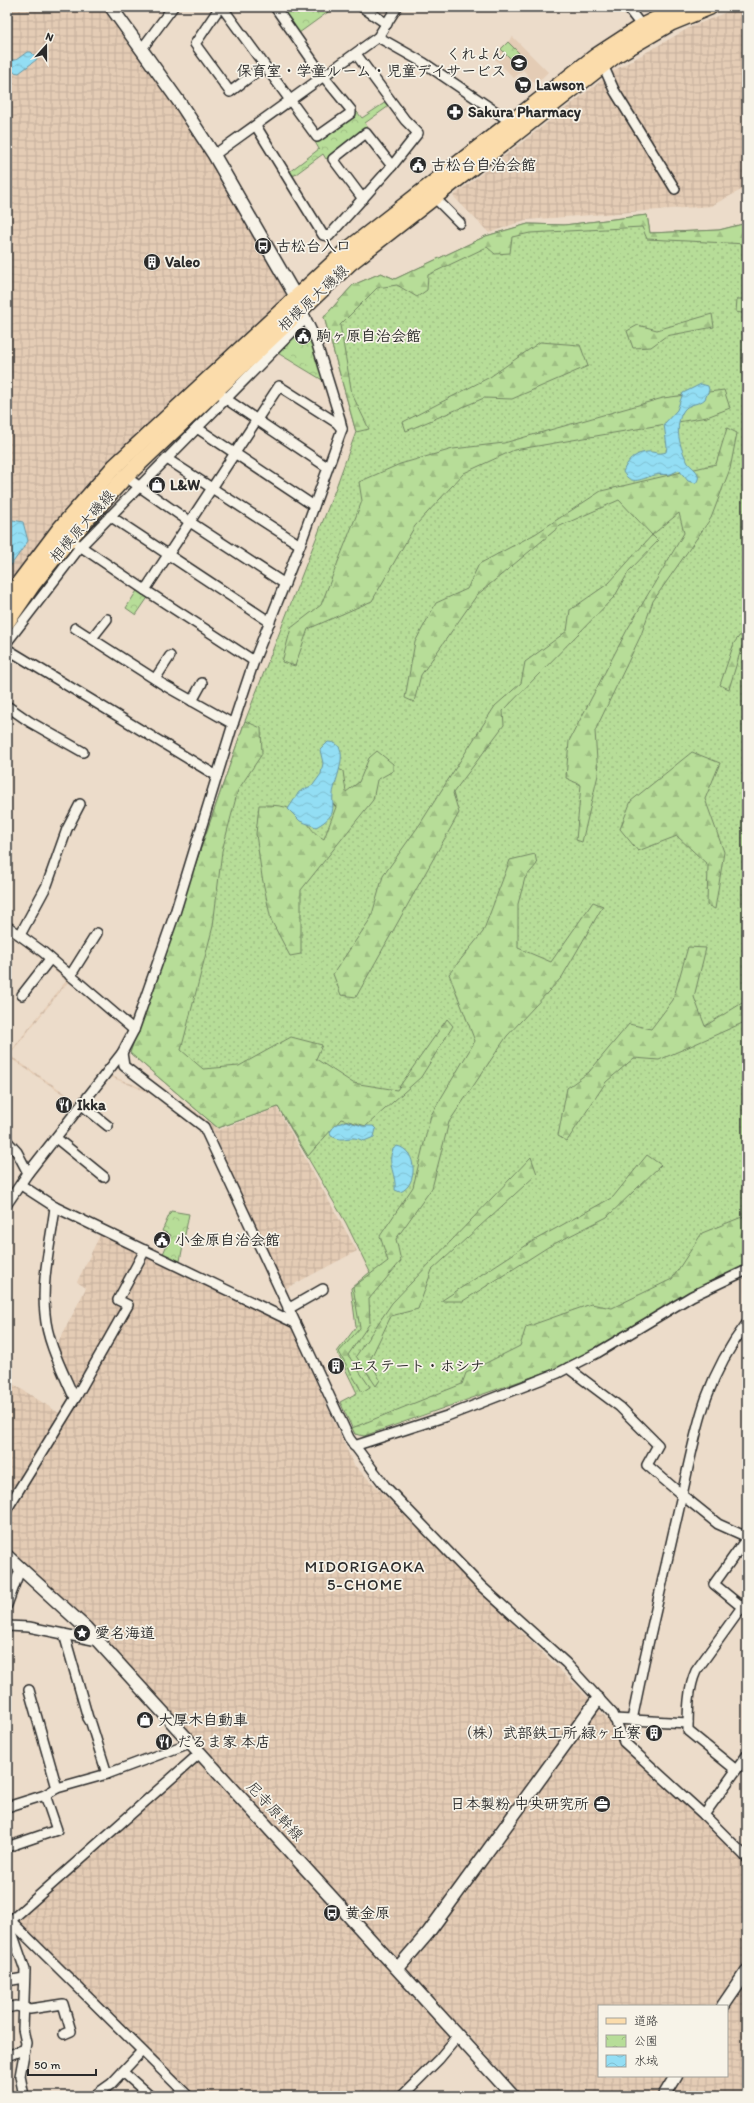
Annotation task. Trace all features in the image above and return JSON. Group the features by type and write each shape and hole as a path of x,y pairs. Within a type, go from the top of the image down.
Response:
{"main road":[{"name":"相模原大磯線","path":"7,622 33,584 120,472 216,389 350,263 434,197 469,172 603,65 644,31 660,12 683,7"},
{"name":"相模原大磯線","path":"301,308 346,251 596,56 644,31 710,7"},
{"name":"相模原大磯線","path":"7,599 69,538"}],"street":[{"path":"141,50 173,7"},
{"path":"264,66 230,92 196,44 221,7 317,137 351,113 351,110 324,77 275,7"},
{"path":"362,7 387,24"},
{"path":"214,155 378,37 397,7"},
{"path":"627,7 644,31"},
{"path":"7,1204 28,1173 122,1053 134,1030 175,913 233,724 254,662 300,545 342,429 315,338 301,308 214,155 182,106 141,50 113,8"},
{"path":"378,37 424,63 512,122"},
{"path":"256,126 324,235 329,236 392,166 418,133 405,120 356,54"},
{"path":"603,65 614,90 675,189"},
{"path":"363,199 333,159 366,133 392,166"},
{"path":"434,197 460,223"},
{"path":"7,642 69,538 110,516 197,428 216,389 301,308"},
{"path":"145,590 236,455 284,378"},
{"path":"279,386 337,423 342,429"},
{"path":"216,389 258,421 327,467"},
{"path":"197,428 314,506"},
{"path":"167,459 300,545"},
{"path":"120,472 190,522 285,584"},
{"path":"110,516 270,622"},
{"path":"69,538 254,662"},
{"path":"92,638 107,619"},
{"path":"75,628 192,702 233,724"},
{"path":"7,649 217,776"},
{"path":"155,679 170,656"},
{"path":"192,702 202,684"},
{"path":"7,706 30,722 76,743 83,752"},
{"path":"20,935 47,885 72,812 80,804"},
{"path":"7,926 50,959 134,1030"},
{"path":"70,976 95,933"},
{"path":"23,989 50,959"},
{"path":"122,1053 124,1066 204,1127 288,1309 354,1446 386,1486 481,1586 566,1663 613,1714 624,1742 704,1815 747,1858"},
{"path":"82,1105 108,1126"},
{"path":"56,1138 97,1166 104,1177"},
{"path":"7,1141 18,1152 28,1173"},
{"path":"21,1185 55,1207 296,1323"},
{"path":"55,1207 46,1278 45,1316 51,1343 66,1381 76,1397"},
{"path":"7,1509 76,1397 128,1306 118,1300 145,1250"},
{"path":"354,1446 447,1416 568,1368 692,1296 747,1270"},
{"path":"288,1309 323,1289"},
{"path":"632,1720 704,1403 720,1364 731,1344 747,1323"},
{"path":"568,1368 620,1407 658,1444 647,1465 718,1524 746,1537 714,1584 742,1607 696,1671 692,1679 688,1723 688,1731 736,1770"},
{"name":"尼寺原幹線","path":"7,1556 70,1612 98,1641 398,1968 513,2096"},
{"path":"7,1605 21,1567"},
{"path":"7,1626 29,1627 98,1641"},
{"path":"64,1634 88,1718 91,1723 107,1774"},
{"path":"29,1690 38,1709 51,1754 57,1788"},
{"path":"398,1968 428,1933 598,1698"},
{"path":"614,1719 688,1723"},
{"path":"7,1807 45,1795 57,1788 107,1774 190,1743"},
{"path":"8,1920 200,1753"},
{"path":"704,1815 747,1755"},
{"path":"7,1847 57,1830 45,1795"},
{"path":"8,1920 25,1970 23,2029 26,2043 20,2076 24,2096"},
{"path":"8,1920 14,1924 188,2096"},
{"path":"724,2005 747,1971"},
{"path":"7,1981 24,1978"},
{"path":"7,2008 16,2006 30,2009 62,2000 71,2031"},
{"path":"402,2096 439,2059 459,2035"},
{"path":"7,2056 25,2050"},
{"path":"94,2096 123,2072 142,2051"},
{"path":"123,2072 150,2096"},
{"path":"664,2096 675,2077"}],"shaded area":[{"path":"7,7 107,7 210,159 290,298 7,591"},
{"path":"738,7 747,7 747,187 711,206 525,220 489,233 453,196 615,70 689,28"},
{"name":"くれよん 保育室・学童ルーム・児童デイサービス","path":"513,37 548,72 536,84 523,70 514,78 492,56"},
{"path":"7,931 41,955 69,981 9,1055 84,1106 107,1074 190,1107 219,1130 277,1108 357,1251 283,1290 287,1319 354,1465 593,1703 608,1720 623,1747 681,1798 747,1862 747,2096 523,2096 462,2028 398,2096 190,2096 17,1927 16,1920 204,1750 73,1606 7,1553 7,1380 67,1418 79,1397 72,1386 56,1347 86,1288 77,1282 102,1231 286,1323 281,1290 213,1130 189,1109 108,1076 85,1109 7,1056 66,981 39,957 7,933"}],"green space":[{"path":"280,7 335,7 299,33"},
{"path":"508,42 519,53 512,60 501,49"},
{"path":"386,102 389,106 365,123 368,128 326,159 323,154 292,177 289,172 319,149 315,142 357,112 362,118"},
{"path":"647,215 650,233 719,230 747,223 747,1269 364,1436 355,1434 340,1402 357,1393 337,1352 356,1327 351,1288 370,1272 346,1223 278,1107 218,1128 130,1053 245,721 356,432 324,317 353,285 381,273 395,279 486,236 528,224 564,225"},
{"path":"647,215 650,233 719,230 747,223 747,244 647,239 642,227 530,233 512,237 510,253 495,254 487,247 428,275 427,290 417,297 397,285 377,288 340,325 352,394 369,429 356,432 324,317 353,285 381,273 395,279 486,236 528,224 564,225"},
{"path":"737,299 747,299 747,314 736,312"},
{"path":"712,314 714,327 666,336 651,347 633,348 627,331 638,325 657,330"},
{"path":"302,324 309,334 324,381 276,352"},
{"path":"540,342 580,345 588,366 512,399 484,398 406,431 403,422 490,377"},
{"path":"724,390 730,408 707,417 514,450 464,473 415,526 372,601 308,629 295,666 282,662 291,628 321,605 362,501 359,482 400,464 453,449 504,443 663,398"},
{"path":"727,428 737,433 730,469 711,518 653,601 641,635 595,731 598,775 582,842 576,840 581,785 566,778 569,741 627,630 684,533 679,513 652,535 619,500 560,526 477,595 421,675 414,702 405,698 415,642 436,603 467,589 479,564 535,534 601,491 716,464"},
{"path":"652,535 658,541 629,571 615,596 503,711 504,725 453,793 459,813 356,997 341,995 333,974 371,918 383,876 420,824 495,706 521,683 525,662 567,631 570,610 609,583"},
{"path":"138,589 149,596 136,615 126,608"},
{"path":"747,626 747,641 742,646 729,689 720,685 734,643"},
{"path":"245,721 261,728 262,754 238,790 222,851 213,926 181,1050 203,1069 239,1066 291,1037 322,1045 316,1059 353,1083 397,1090 447,1019 453,1026 421,1077 366,1126 341,1119 308,1156 278,1107 218,1128 130,1053"},
{"path":"377,751 393,764 393,771 377,780 373,800 301,890 301,954 290,956 271,920 262,877 256,834 259,805 278,806 296,811 315,833 324,839 336,807 328,799 338,769 343,771 346,792 359,782 369,758"},
{"path":"692,752 720,763 705,799 724,852 715,909 707,905 708,865 677,836 638,851 620,829 631,801"},
{"path":"535,854 537,864 525,878 518,904 518,948 551,962 593,902 603,906 562,977 507,1036 449,1122 432,1188 396,1239 401,1261 369,1299 370,1323 348,1355 370,1387 362,1392 339,1352 360,1328 353,1287 388,1261 380,1236 413,1187 431,1115 475,1041 449,974 483,932 510,860"},
{"path":"688,947 706,948 694,997 705,1026 747,1000 747,1021 659,1060 634,1058 606,1082 567,1141 558,1136 567,1088 589,1072 629,1024 651,1029 673,1000"},
{"path":"647,1155 661,1165 607,1217 548,1247 463,1301 441,1301 533,1241 613,1197"},
{"path":"531,1157 537,1174 432,1270 418,1309 391,1316 370,1360 380,1380 376,1386 356,1356 392,1303"},
{"path":"171,1211 189,1214 180,1261 163,1254 171,1235 162,1231"},
{"path":"747,1215 747,1269 692,1292 566,1365 364,1436 355,1434 352,1428 462,1384 466,1373 520,1346 526,1327 591,1304 612,1308 672,1279 702,1233"}],"water":[{"path":"27,52 31,52 37,58 36,60 19,73 7,71 7,58 9,60 16,60"},
{"path":"701,384 708,386 709,390 705,399 689,406 684,410 678,430 680,444 685,457 697,473 698,478 696,483 688,481 679,470 671,474 655,475 638,480 626,477 623,472 629,461 635,456 647,452 666,452 667,447 664,424 677,410 683,393"},
{"path":"13,520 23,522 28,541 7,571 7,526"},
{"path":"328,742 336,744 340,748 341,763 334,788 332,813 325,821 316,827 300,821 288,809 299,792 313,785 321,774 323,763 320,750"},
{"path":"346,1121 363,1126 373,1126 376,1129 374,1137 364,1141 354,1138 340,1139 331,1136 330,1132 335,1125"},
{"path":"397,1146 404,1149 409,1154 413,1168 410,1183 400,1192 395,1190 395,1179 391,1165 391,1154 393,1149"}],"place":[{"name":"くれよん 保育室・学童ルーム・児童デイサービス","path":"519,63"},
{"name":"Lawson","path":"523,85"},
{"name":"Sakura Pharmacy","path":"455,112"},
{"name":"古松台自治会館","path":"418,165"},
{"name":"古松台入口","path":"263,246"},
{"name":"Valeo","path":"152,262"},
{"name":"駒ヶ原自治会館","path":"303,336"},
{"name":"L&W","path":"157,485"},
{"name":"Ikka","path":"64,1105"},
{"name":"小金原自治会館","path":"162,1240"},
{"name":"エステート・ホシナ","path":"336,1366"},
{"name":"愛名海道","path":"82,1633"},
{"name":"大厚木自動車","path":"145,1720"},
{"name":"（株）武部鉄工所 緑ヶ丘寮","path":"654,1733"},
{"name":"だるま家 本店","path":"164,1742"},
{"name":"日本製粉 中央研究所","path":"602,1804"},
{"name":"黄金原","path":"332,1913"}],"district":[{"name":"MIDORIGAOKA 5-CHOME","path":"365,1575"}]}
